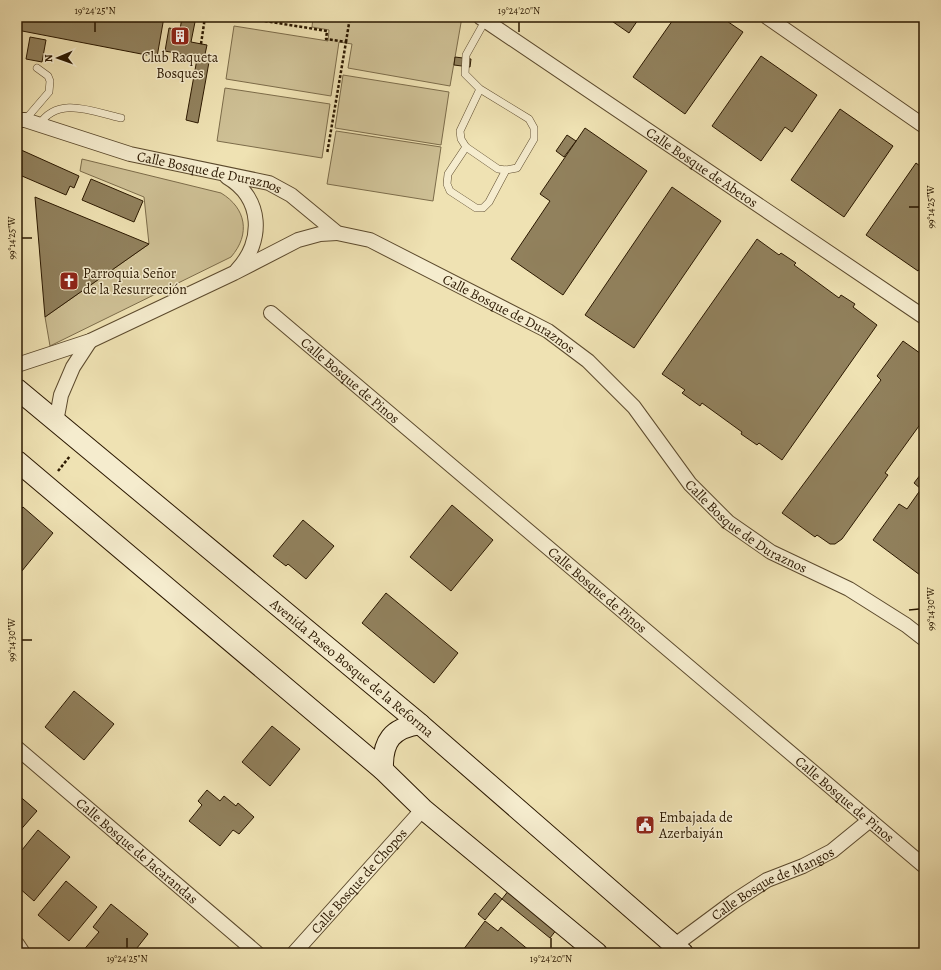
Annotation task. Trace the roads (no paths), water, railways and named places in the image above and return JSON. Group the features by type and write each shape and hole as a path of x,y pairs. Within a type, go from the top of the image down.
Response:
{"main road":[{"name":"Avenida Paseo Bosque de la Reforma","path":"17,389 420,724 679,949"},
{"path":"17,461 383,770 423,809 596,953"},
{"path":"383,770 385,746 393,734 406,726 420,724"}],"street":[{"path":"767,17 924,126"},
{"name":"Calle Bosque de Abetos","path":"482,19 924,317"},
{"name":"Calle Bosque de Duraznos","path":"21,120 130,154 219,174 269,183 280,187 337,233 370,240 548,331 588,361 634,407 690,484 728,522 771,552 849,589 906,625 924,639"},
{"path":"219,174 234,181 244,192 252,204 256,218 256,232 253,246 247,259 234,273"},
{"path":"17,365 90,341 234,273 298,240 320,234 337,233"},
{"name":"Calle Bosque de Pinos","path":"271,313 924,866"},
{"path":"56,422 61,395 73,367 90,341"},
{"name":"Calle Bosque de Jacarandas","path":"17,748 257,953"},
{"name":"Calle Bosque de Chopos","path":"294,953 423,809"},
{"name":"Calle Bosque de Mangos","path":"679,949 733,902 767,880 803,866 832,851 870,820"},
{"path":"17,944 24,953"}],"lane":[{"path":"480,90 460,131 461,139 466,146 498,169 506,170 517,168 534,139 534,128 529,119 480,90 465,74 464,66 466,55 482,19"},
{"path":"21,120 49,92 50,86 48,76 42,69 37,68"},
{"path":"39,125 43,119 54,110 67,107 121,118"},
{"path":"466,146 448,174 447,184 450,191 476,208 483,208 489,202 506,170"}],"place":[{"name":"Club Raqueta Bosques","path":"180,36"},
{"name":"Parroquia Señor de la Resurrección","path":"69,281"},
{"name":"Embajada de Azerbaiyán","path":"645,825"}]}
